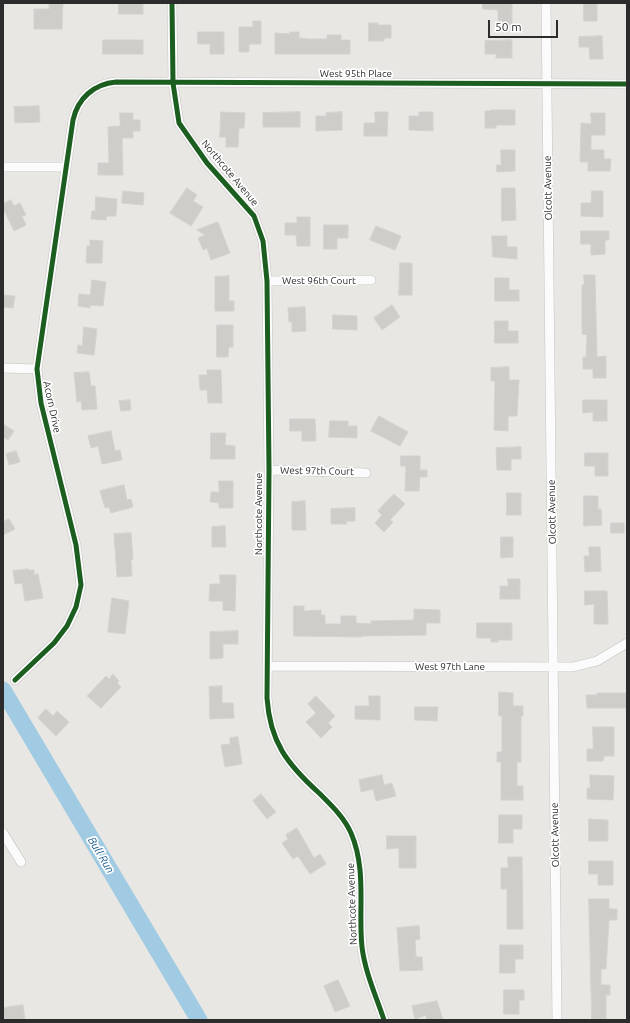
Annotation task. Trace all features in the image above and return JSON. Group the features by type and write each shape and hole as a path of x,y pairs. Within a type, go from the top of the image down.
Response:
{"street":[{"name":"Northcote Avenue","path":"172,3 173,83 179,123 207,163 254,216 263,241 267,281 269,470 267,666 269,718 277,744 291,766 333,807 345,823 357,850 361,869 363,952 366,966 384,1020"},
{"name":"Olcott Avenue","path":"546,3 557,1020"},
{"name":"West 95th Place","path":"88,94 92,89 108,83 627,84"},
{"name":"Acorn Drive","path":"15,680 54,643 67,626 78,602 81,585 76,545 41,403 37,369 75,111 78,104 88,94"},
{"path":"3,167 66,167"},
{"name":"West 96th Court","path":"267,281 371,280"},
{"path":"3,368 37,369"},
{"name":"West 97th Court","path":"269,470 366,473"},
{"name":"West 97th Lane","path":"267,666 554,667 590,664 604,658 627,643"},
{"path":"3,833 21,862"}],"building":[{"path":"49,3 63,3 62,29 34,29 34,9 49,9"},
{"path":"119,3 143,3 143,14 119,14"},
{"path":"483,3 512,3 512,25 498,25 498,10 483,9"},
{"path":"584,3 597,3 597,21 584,21"},
{"path":"253,21 261,21 261,44 249,44 249,52 239,52 239,27 253,27"},
{"path":"369,23 391,25 391,38 384,38 384,41 369,41"},
{"path":"198,32 224,32 224,54 210,54 210,44 198,44"},
{"path":"290,32 299,32 299,38 309,39 327,39 327,35 341,35 341,40 350,40 350,54 275,54 275,33 290,34"},
{"path":"602,36 603,59 590,59 589,47 579,47 579,37"},
{"path":"103,40 143,40 143,54 103,54"},
{"path":"512,40 512,58 496,58 496,54 485,54 485,41"},
{"path":"39,106 40,122 15,123 14,107"},
{"path":"515,110 515,125 496,125 496,128 485,128 485,111"},
{"path":"221,112 245,113 244,128 239,128 238,147 226,147 226,137 220,137"},
{"path":"300,112 300,127 263,127 263,113"},
{"path":"342,112 342,130 316,131 316,116 326,116 326,113"},
{"path":"375,112 388,112 387,136 364,136 364,123 375,123"},
{"path":"419,112 433,112 433,131 409,130 409,116 419,116"},
{"path":"120,113 133,113 133,120 140,120 140,131 133,131 133,138 122,138 123,175 98,175 98,163 109,163 108,127 120,126"},
{"path":"591,113 605,113 605,135 591,135 591,150 604,150 604,159 611,159 610,171 588,171 588,162 580,162 581,123 591,124"},
{"path":"501,150 515,150 515,171 497,172 496,165 501,165"},
{"path":"187,188 197,195 193,201 203,207 191,226 170,213"},
{"path":"502,188 515,188 516,220 502,221"},
{"path":"123,191 144,193 143,205 122,203"},
{"path":"592,191 603,191 603,217 581,216 581,203 591,203"},
{"path":"96,197 117,199 116,216 107,216 106,220 91,219 92,211 95,211"},
{"path":"11,200 14,206 20,203 26,215 22,216 26,225 14,231 3,208 3,204"},
{"path":"297,217 310,217 310,246 297,246 296,235 285,235 285,223 297,223"},
{"path":"218,222 230,253 211,260 207,248 203,250 198,238 205,235 197,230"},
{"path":"324,225 348,225 348,238 337,238 337,249 324,249"},
{"path":"376,226 401,236 395,250 370,240"},
{"path":"581,231 609,231 609,240 605,240 605,254 591,255 591,244 581,244"},
{"path":"492,236 507,236 507,247 517,247 517,259 493,257"},
{"path":"90,240 103,241 102,263 86,263 87,246 90,246"},
{"path":"400,263 412,263 412,295 399,295"},
{"path":"584,275 595,275 597,357 606,356 606,378 593,378 593,369 583,369 583,357 586,357 587,335 582,334 582,285 584,285"},
{"path":"229,276 229,301 234,301 234,311 215,311 215,277"},
{"path":"495,278 509,278 509,290 519,290 519,301 495,301"},
{"path":"92,280 106,282 103,306 90,305 90,308 78,306 79,294 90,295"},
{"path":"3,295 15,296 13,308 3,307"},
{"path":"392,305 400,317 382,330 374,318"},
{"path":"305,307 306,331 292,332 292,322 289,322 288,308"},
{"path":"333,315 357,316 357,330 333,329"},
{"path":"495,321 508,321 508,331 518,331 518,343 495,343"},
{"path":"217,325 233,325 233,347 229,347 228,357 217,357"},
{"path":"84,327 97,329 94,355 77,353 78,345 82,346"},
{"path":"509,367 509,380 519,380 517,416 508,416 508,431 494,430 495,381 491,381 491,368"},
{"path":"207,370 221,370 222,403 208,403 207,390 200,390 199,375 207,375"},
{"path":"89,372 91,386 95,386 97,409 82,410 81,401 77,402 74,373"},
{"path":"130,400 131,410 121,411 119,401"},
{"path":"583,400 607,400 607,421 593,421 593,412 583,413"},
{"path":"379,416 408,432 400,446 371,431"},
{"path":"290,419 315,419 316,441 302,441 302,431 290,431"},
{"path":"330,421 348,421 348,426 357,426 357,438 329,437"},
{"path":"3,424 14,431 8,440 3,437"},
{"path":"111,431 115,451 120,450 122,460 102,464 98,446 91,448 88,436"},
{"path":"211,433 226,433 225,445 235,446 235,459 211,459"},
{"path":"521,447 521,459 511,459 511,470 497,470 496,448"},
{"path":"16,451 20,462 9,465 6,454"},
{"path":"585,453 608,453 608,476 595,476 595,466 585,466"},
{"path":"401,456 420,456 420,470 427,470 427,477 420,477 419,491 405,491 406,466 401,466"},
{"path":"219,481 233,481 233,508 219,508 219,503 210,502 211,492 219,492"},
{"path":"124,485 127,500 131,499 133,507 111,513 109,507 105,508 100,491"},
{"path":"507,493 521,493 521,515 507,515"},
{"path":"394,494 405,504 390,520 393,522 384,532 375,523 382,515 378,511"},
{"path":"584,496 598,496 598,509 601,509 602,525 584,526"},
{"path":"305,501 306,530 292,530 292,502"},
{"path":"355,508 355,521 346,521 347,524 331,524 331,509"},
{"path":"9,519 15,529 3,535 3,522"},
{"path":"611,523 624,523 624,533 611,533"},
{"path":"225,526 226,547 212,547 212,527"},
{"path":"131,533 133,559 131,560 132,576 117,577 114,534"},
{"path":"501,537 513,537 513,557 501,558"},
{"path":"589,547 600,547 601,571 585,572 584,556 589,556"},
{"path":"28,569 34,570 34,575 38,574 43,598 25,601 22,583 15,584 13,571"},
{"path":"220,575 236,575 235,611 223,610 223,601 209,601 210,584 220,584"},
{"path":"508,579 520,579 520,599 500,599 500,586 508,586"},
{"path":"585,591 607,591 608,624 594,624 594,604 585,605"},
{"path":"112,598 129,601 125,634 108,632"},
{"path":"294,606 304,606 304,611 321,610 321,615 325,615 325,624 341,624 341,616 356,616 356,623 371,624 371,621 414,620 414,609 440,610 440,623 426,623 426,635 362,637 294,636"},
{"path":"477,623 512,623 512,640 498,640 498,642 491,642 491,638 477,638"},
{"path":"238,631 238,644 223,644 223,658 210,659 210,632"},
{"path":"113,674 119,681 117,683 121,687 101,708 87,696 106,676 109,679"},
{"path":"222,686 222,703 233,703 234,718 210,719 209,687"},
{"path":"499,692 513,693 513,706 523,706 523,716 521,716 521,762 517,762 517,786 523,786 523,800 501,800 501,762 497,762 497,752 502,752 502,716 499,716"},
{"path":"597,693 627,693 627,708 587,708 586,695 597,695"},
{"path":"316,696 335,716 328,723 332,727 321,738 306,722 316,713 308,704"},
{"path":"369,696 380,696 380,720 355,719 355,706 369,706"},
{"path":"415,707 438,707 437,721 415,720"},
{"path":"46,709 53,716 57,711 69,722 56,736 38,718"},
{"path":"593,727 614,727 614,756 604,756 603,761 587,761 587,749 593,749"},
{"path":"238,737 242,764 225,767 221,745 230,744 230,738"},
{"path":"382,775 384,785 392,783 396,796 376,801 373,789 361,792 359,780"},
{"path":"590,775 614,776 613,800 587,799 587,788 590,788"},
{"path":"261,794 276,812 267,819 253,801"},
{"path":"499,815 522,815 522,829 513,829 513,843 499,843"},
{"path":"589,819 608,820 608,841 589,841"},
{"path":"297,828 314,858 320,854 326,864 310,874 298,856 293,859 282,843 288,839 286,835"},
{"path":"387,836 416,836 416,868 399,868 399,848 387,849"},
{"path":"508,857 522,857 523,929 507,929 507,889 501,889 501,868 508,868"},
{"path":"589,861 613,861 613,885 598,885 598,874 589,874"},
{"path":"589,899 609,899 609,909 617,909 617,920 609,920 606,969 601,969 601,985 610,985 610,995 606,995 606,1019 592,1019"},
{"path":"419,926 420,939 415,940 416,957 422,957 423,970 400,971 397,928"},
{"path":"500,945 523,945 523,959 515,959 515,973 500,973"},
{"path":"338,980 350,1006 335,1012 324,986"},
{"path":"504,990 524,990 524,1000 519,1000 519,1014 504,1014"},
{"path":"437,1001 443,1020 427,1020 426,1015 415,1019 412,1006"},
{"path":"23,1005 25,1020 3,1020 3,1008"}],"waterway":[{"name":"Bull Run","path":"3,690 199,1020"}],"cycle path":[{"path":"172,3 173,83 179,123 207,163 254,216 263,241 267,281 269,470 267,698 269,714 276,740 289,762 337,812 351,833 359,861 363,956 384,1020"},
{"path":"15,680 54,643 67,626 76,607 81,585 76,545 41,403 37,369 73,120 79,105 88,94 94,89 108,83 116,82 627,84"}]}
